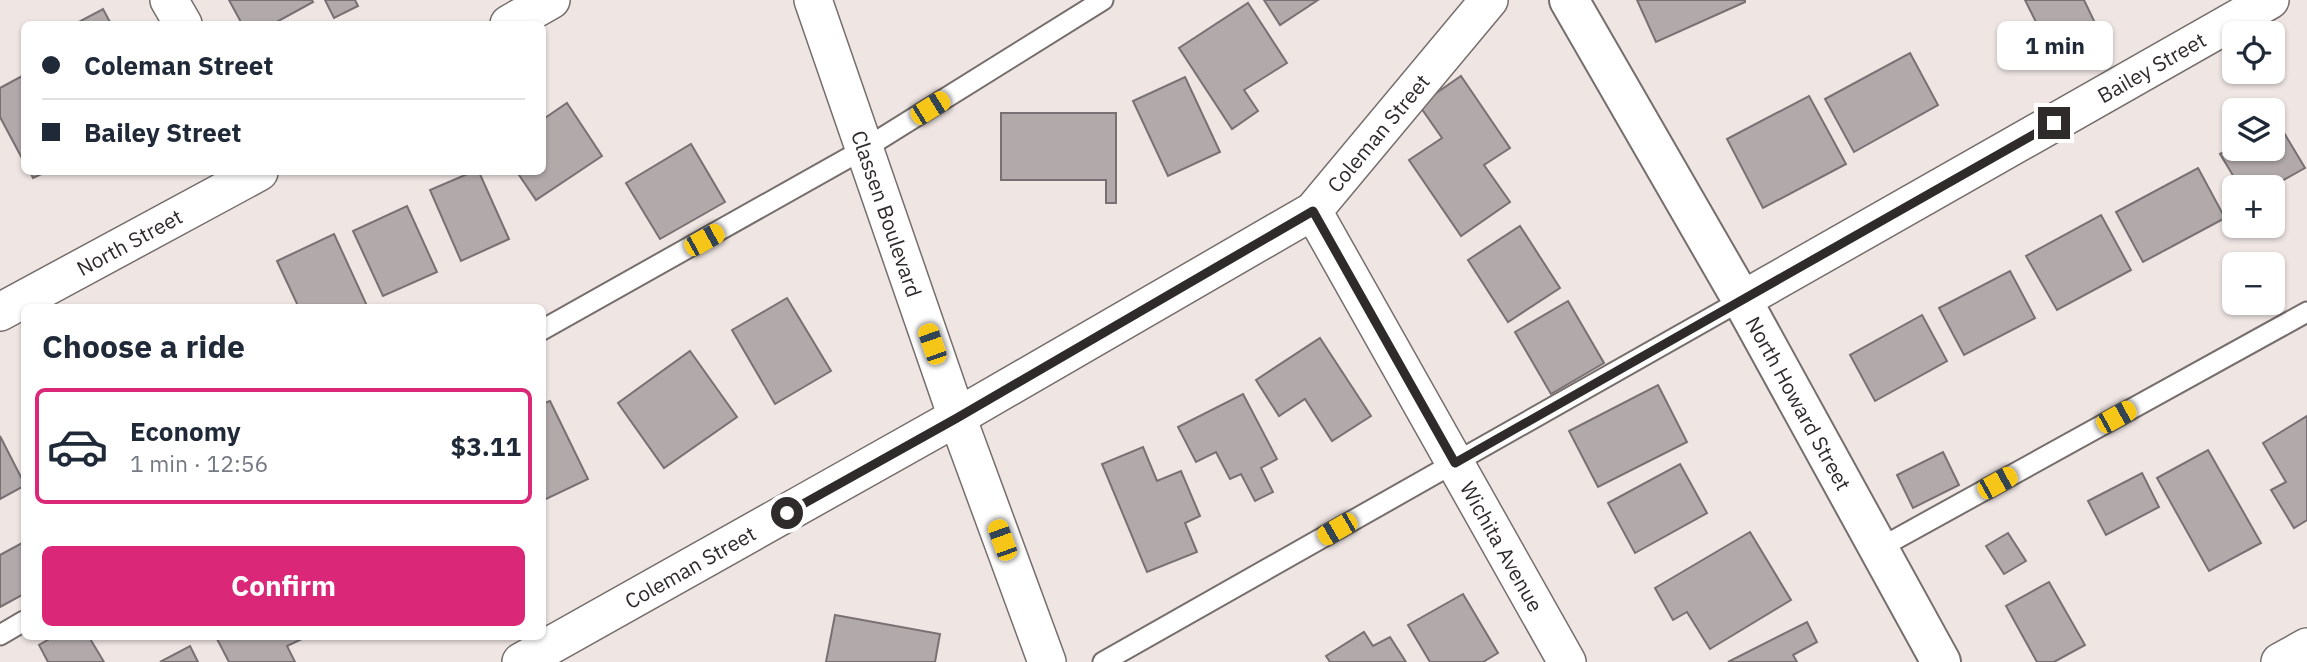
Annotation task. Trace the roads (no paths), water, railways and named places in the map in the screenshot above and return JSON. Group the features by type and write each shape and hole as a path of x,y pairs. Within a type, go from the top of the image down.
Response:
{"street":[{"path":"169,0 181,21"},
{"path":"514,21 551,0"},
{"name":"Classen Boulevard","path":"813,0 957,418 1047,662"},
{"name":"Coleman Street","path":"521,662 957,418 1313,211 1489,0"},
{"name":"North Howard Street","path":"1569,0 1742,300 1941,662"},
{"name":"Bailey Street","path":"1742,300 2270,0"},
{"name":"North Street","path":"0,312 253,175"},
{"name":"Wichita Avenue","path":"1313,211 1567,662"},
{"path":"2280,662 2307,647"}],"lane":[{"path":"546,328 864,149 1103,0"},
{"path":"1103,662 1742,300"},
{"path":"1878,549 2307,312"},
{"path":"0,635 21,623"}]}
